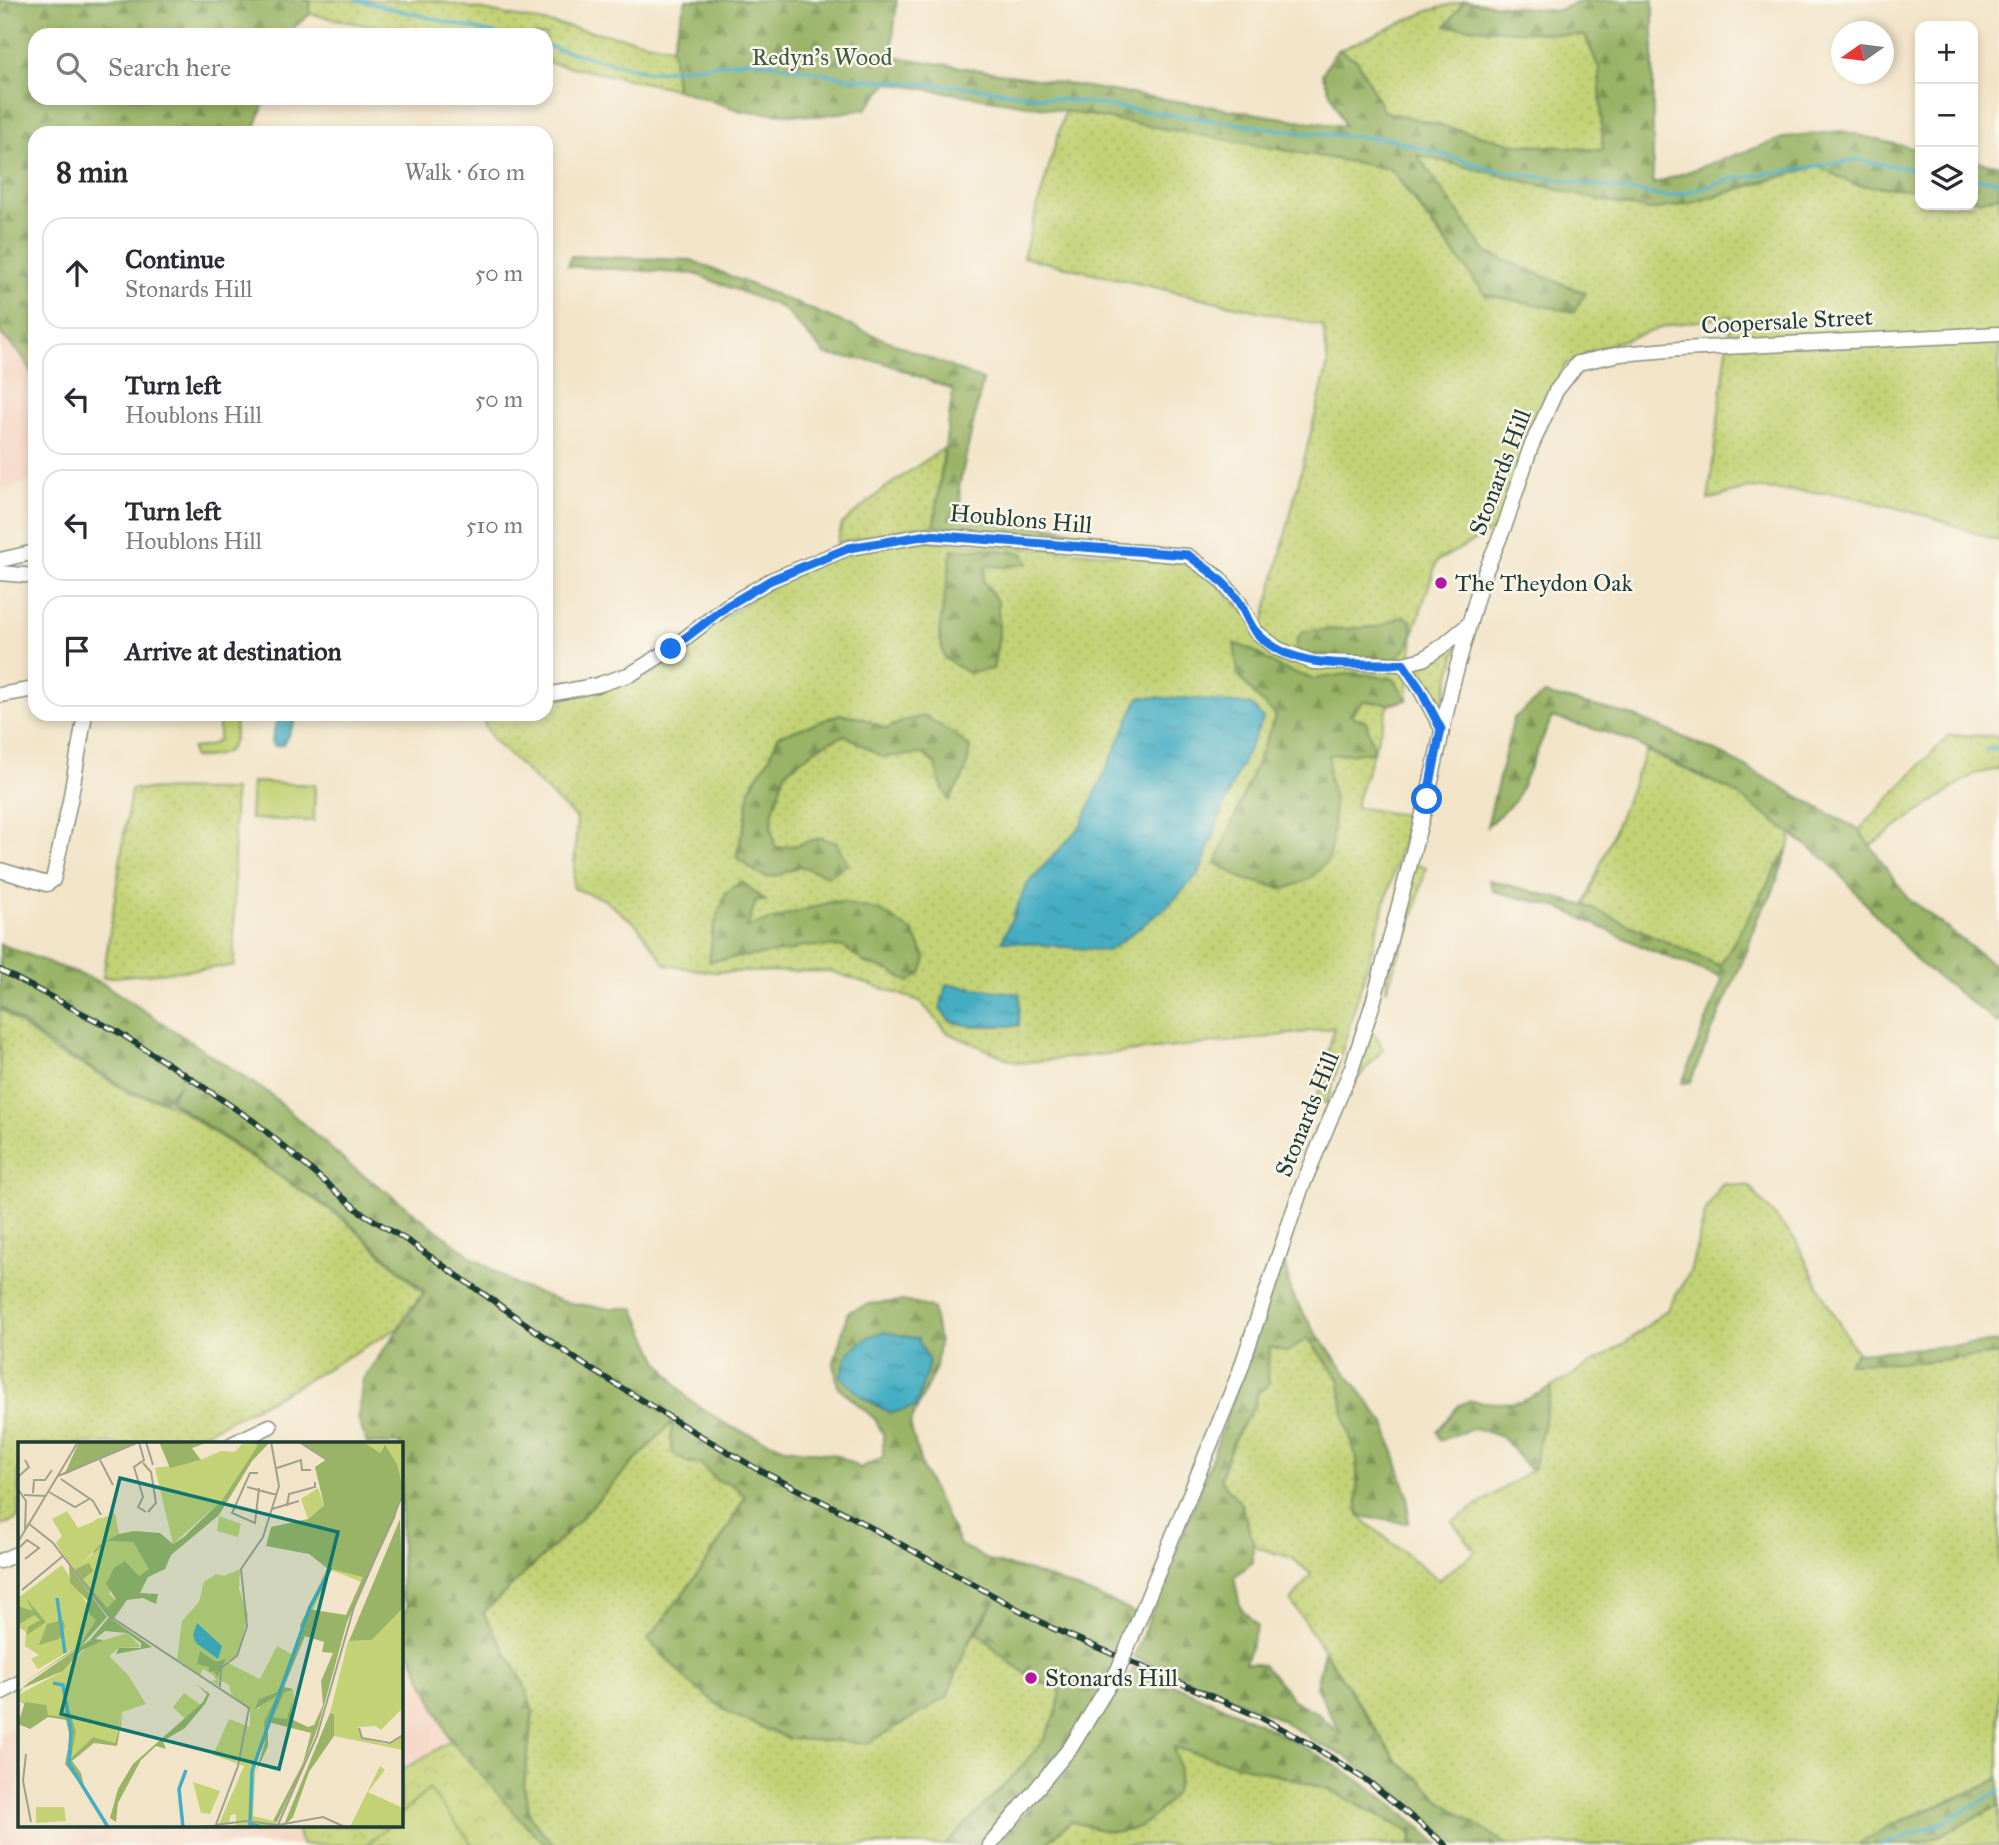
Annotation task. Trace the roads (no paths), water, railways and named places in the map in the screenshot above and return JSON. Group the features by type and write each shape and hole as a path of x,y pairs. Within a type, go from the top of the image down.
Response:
{"street":[{"name":"Coopersale Street","path":"1578,363 1620,354 1681,349 1999,334"},
{"name":"Stonards Hill","path":"990,1845 1071,1747 1118,1670 1239,1374 1301,1189 1352,1066 1373,1003 1427,799 1441,729 1481,582 1505,525 1530,449 1556,391 1578,363"},
{"name":"Houblons Hill","path":"553,694 597,685 631,674 671,649 727,606 771,580 849,548 928,535 1188,555 1219,578 1239,601 1255,631 1278,649 1313,662 1403,664 1423,659 1468,625"},
{"path":"0,561 28,554"},
{"path":"0,573 28,575"},
{"path":"1403,664 1441,729"},
{"path":"0,695 28,690"},
{"path":"0,870 47,884 53,880 84,721"},
{"path":"236,1442 270,1426"},
{"path":"0,1561 18,1553"},
{"path":"0,1693 18,1684"}],"water":[{"path":"1139,697 1197,699 1252,705 1263,719 1231,787 1200,872 1167,907 1108,951 1002,941 1027,884 1080,827"},
{"path":"295,722 283,745 273,746 272,740 276,723"},
{"path":"946,984 1020,994 1019,1026 970,1026 950,1021 940,1009"},
{"path":"885,1332 918,1339 929,1362 916,1407 891,1413 863,1398 841,1377 847,1354 870,1336"}],"waterway":[{"path":"357,0 471,28"},
{"path":"553,48 649,72 754,60 848,78 968,87 1307,133 1390,139 1495,170 1670,197 1733,179 1856,160 1915,169"},
{"path":"1978,179 1999,181"},
{"path":"1986,749 1999,748"},
{"path":"1882,1845 1940,1824 1999,1791"}],"railway":[{"path":"0,970 118,1032 187,1076 255,1122 359,1211 411,1243 583,1364 674,1420 757,1469 841,1511 1052,1628 1262,1718 1313,1746 1369,1782 1446,1845"}],"place":[{"name":"The Theydon Oak","path":"1441,583"},
{"name":"Stonards Hill","path":"1031,1678"}],"park label":[{"name":"Redyn's Wood","path":"822,57"}]}
